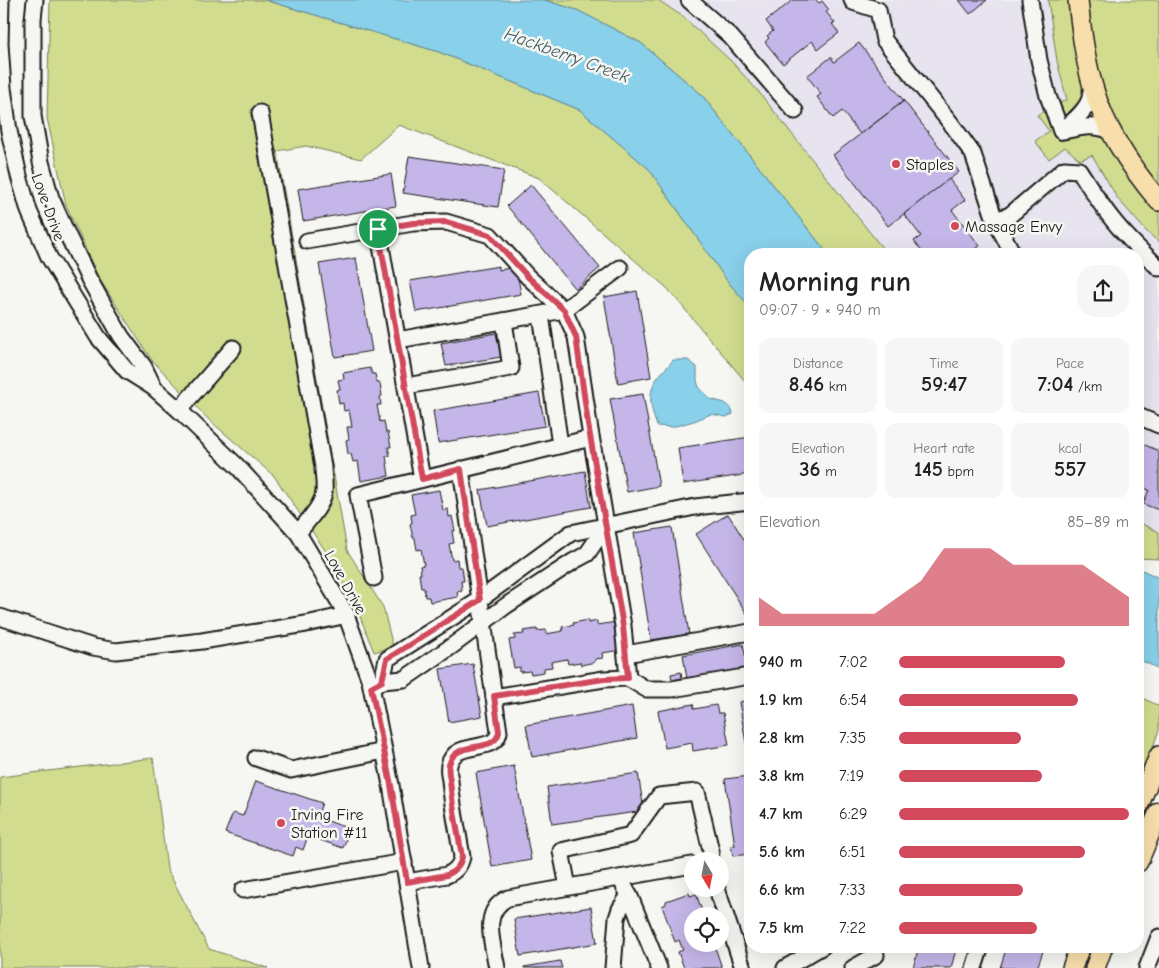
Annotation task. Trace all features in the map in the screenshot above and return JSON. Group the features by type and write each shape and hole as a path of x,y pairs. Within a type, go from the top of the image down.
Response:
{"main road":[{"path":"1078,0 1080,23 1094,91 1112,131 1130,164 1159,202"},
{"path":"1144,792 1159,756"},
{"path":"1144,848 1159,812"},
{"path":"1072,968 1077,953"},
{"path":"1095,968 1100,953"}],"street":[{"name":"Love Drive","path":"1,0 0,44 3,88 9,131 29,211 49,257 98,337 127,372 154,388 179,410 238,467 298,532 346,615 377,684 384,751 422,968"},
{"name":"Love Drive","path":"35,0 33,19 33,116 41,162 52,198 89,279 121,336 144,367 154,388"},
{"path":"689,0 730,36 795,110"},
{"path":"852,0 853,2 878,10 884,40 973,154 995,220 1010,248"},
{"path":"1030,0 1039,60 1048,96 1061,131"},
{"path":"1061,131 1085,109 1092,84"},
{"path":"260,113 323,467 323,498 298,532"},
{"path":"1061,131 1089,126 1102,127 1112,131"},
{"path":"995,220 1010,215 1064,169 1079,170 1113,220 1138,248"},
{"path":"307,241 413,223 446,222 490,235 528,277 564,310 576,337 623,626 628,678"},
{"path":"378,229 422,479"},
{"path":"1144,254 1159,268"},
{"path":"398,340 564,310 620,268"},
{"path":"540,314 560,445"},
{"path":"406,386 511,368 504,321"},
{"path":"179,410 233,348"},
{"path":"1144,419 1159,425"},
{"path":"374,578 358,495 591,438"},
{"path":"407,882 447,875 453,872 460,864 462,857 448,766 456,753 495,742 499,732 461,469"},
{"path":"377,684 387,659 480,600 571,533 695,507 744,501"},
{"path":"377,684 404,679 507,605 586,554 606,526"},
{"path":"0,617 93,647 116,651 202,641 306,624 346,615"},
{"path":"626,654 744,633"},
{"path":"494,696 604,679 628,678 646,689 672,689 744,677"},
{"path":"256,758 291,770 384,751"},
{"path":"568,887 561,851 631,835 659,796 696,792 711,852"},
{"path":"243,890 404,862"},
{"path":"497,968 490,929 492,915 501,901 508,898 684,866"},
{"path":"620,878 660,968"},
{"path":"614,968 617,918 620,909 629,896"},
{"path":"721,898 744,949 743,968"},
{"path":"1147,968 1159,937"},
{"path":"785,968 811,953"},
{"path":"853,968 876,955 876,953"},
{"path":"974,968 979,953"}],"shaded area":[{"path":"658,0 1048,0 1057,61 1067,100 1147,232 1159,242 1159,532 1144,525 1144,248 882,248 770,106 731,61 682,16"}],"green space":[{"path":"50,0 265,0 439,52 580,110 649,169 728,282 744,300 744,380 667,288 539,178 399,125 361,159 306,146 277,151 347,550 383,607 393,647 374,652 359,614 329,556 274,476 208,419 151,359 98,277 66,205 47,118"},
{"path":"544,0 658,0 682,16 731,61 758,91 882,248 823,248 701,94 641,43 577,10"},
{"path":"1048,0 1159,0 1159,242 1147,232 1118,199 1092,155 1080,160 1065,147 1049,159 1035,141 1049,131 1037,115 1067,100 1057,61"},
{"path":"1144,525 1159,532 1159,559 1144,558"},
{"path":"1144,699 1159,706 1159,730 1144,772"},
{"path":"153,758 167,869 209,949 268,968 0,968 0,777"}],"water":[{"name":"Hackberry Creek","path":"265,0 544,0 577,10 641,43 701,94 823,248 744,248 744,300 728,282 649,169 580,110 439,52"},
{"path":"673,360 688,360 697,367 699,387 710,399 725,403 731,408 733,414 726,417 711,414 672,427 657,426 652,410 651,393 657,379"},
{"path":"1144,571 1159,578 1159,669 1144,662"}],"building":[{"path":"793,0 816,0 819,3 822,1 829,10 826,12 835,23 832,24 839,33 818,49 812,41 783,64 765,42 769,38 767,36 773,31 766,21"},
{"path":"959,0 987,0 970,14"},
{"path":"859,43 904,101 860,134 842,111 833,118 817,97 821,94 807,76 831,57 834,62"},
{"name":"Staples","path":"904,101 959,172 888,226 833,155"},
{"path":"409,156 504,170 498,207 403,193"},
{"path":"391,174 396,206 303,221 298,189"},
{"path":"949,179 965,200 952,210 980,246 977,248 919,248 914,241 921,236 904,214"},
{"path":"531,185 600,268 575,289 507,206"},
{"path":"356,258 372,351 335,357 319,264"},
{"path":"499,266 499,270 516,267 521,294 416,312 410,281"},
{"path":"637,291 651,377 618,383 604,297"},
{"path":"496,333 501,357 446,366 441,343"},
{"path":"370,368 372,374 375,374 377,383 380,383 381,405 377,405 380,422 384,421 391,447 388,447 390,456 386,456 389,476 361,481 358,461 353,462 351,454 348,454 346,440 349,439 347,427 352,427 349,410 344,411 343,403 339,404 337,390 340,389 338,380 344,379 343,373"},
{"path":"539,393 545,426 438,443 433,411"},
{"path":"643,394 659,486 627,492 610,399"},
{"path":"744,438 744,475 683,484 678,448"},
{"path":"1144,445 1159,451 1159,510 1144,504 1149,490 1144,488"},
{"path":"585,471 591,507 487,526 480,490"},
{"path":"439,490 443,510 448,509 449,517 452,516 455,531 452,531 454,543 449,544 452,560 457,559 458,567 462,567 464,581 461,581 462,591 457,592 458,597 430,602 429,597 425,597 424,588 421,588 420,566 424,565 421,549 417,550 410,524 412,523 411,515 415,514 411,495"},
{"path":"728,514 744,539 744,609 696,534"},
{"path":"672,527 689,634 651,640 634,533"},
{"path":"588,620 588,623 597,621 597,625 617,622 621,650 602,653 603,658 581,665 580,662 568,664 567,659 551,662 552,667 544,668 544,672 531,674 530,671 520,672 520,667 514,668 509,640 515,639 514,635 524,634 523,631 537,629 537,631 546,630 546,634 563,631 562,627"},
{"path":"743,644 744,670 687,679 683,655"},
{"path":"473,664 482,716 449,722 440,669"},
{"path":"681,672 682,678 672,680 671,674"},
{"path":"744,701 744,731 739,702"},
{"path":"693,704 694,709 716,705 718,713 723,713 729,745 693,751 692,743 665,748 658,711"},
{"path":"632,706 637,738 532,757 526,725"},
{"path":"514,766 531,860 492,867 476,773"},
{"path":"638,773 644,811 552,824 547,787"},
{"path":"744,777 744,855 733,856 731,846 735,846 725,779"},
{"name":"Irving Fire Station #11","path":"256,781 322,803 317,817 350,829 343,848 308,836 303,850 296,847 293,856 225,833 233,813 243,816"},
{"path":"684,895 684,898 697,898 701,907 684,907 684,952 717,952 722,968 684,968 678,952 683,950 679,940 675,942 662,906 666,904 666,901"},
{"path":"591,907 597,943 520,956 514,919"},
{"path":"917,953 955,953 951,968 913,968"},
{"path":"1005,953 1042,953 1037,968 1000,968"},
{"path":"560,961 562,968 524,968 524,967"}],"place":[{"name":"Staples","path":"896,164"},
{"name":"Massage Envy","path":"955,226"},
{"name":"Irving Fire Station #11","path":"281,823"}],"route":[{"path":"446,222 490,235 528,277 564,310 576,337 588,424 623,626 628,678 604,679 494,696 499,732 495,742 456,753 448,766 462,857 460,864 457,869 447,875 407,882 391,785 371,687 382,681 387,659 480,600 461,469 422,479 378,229 413,223 446,222"}]}
